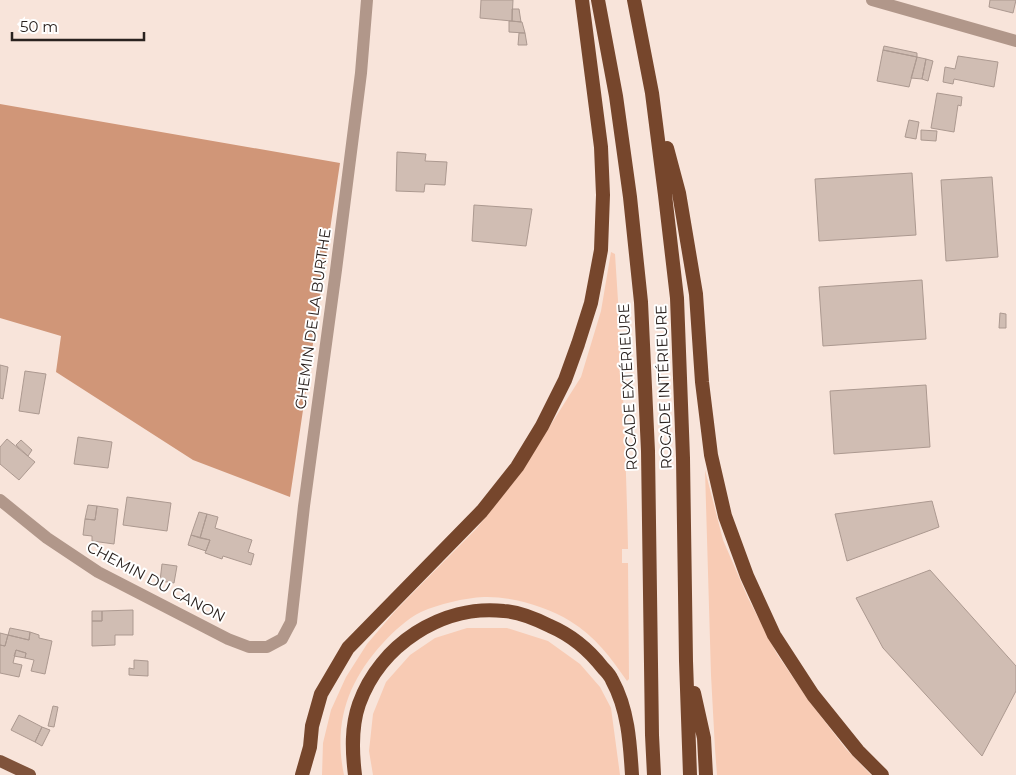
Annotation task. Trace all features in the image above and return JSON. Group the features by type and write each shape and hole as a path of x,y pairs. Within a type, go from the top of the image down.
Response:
{"highway":[{"path":"312,775 310,747 312,726 321,694 348,648 482,511 517,467 542,426 565,380 578,344 591,303 601,250 603,195 600,138 582,0"},
{"name":"ROCADE EXTÉRIEURE","path":"598,0 616,96 630,197 641,302 648,451 654,775"},
{"name":"ROCADE INTÉRIEURE","path":"634,0 652,93 666,195 677,298 683,458 690,775"},
{"path":"652,93 680,202 696,294 702,382 711,455 725,516 747,576 774,635 813,695 858,751 882,775"},
{"path":"355,775 352,755 354,728 359,705 369,681 384,660 402,643 426,627 453,615 481,610 506,611 532,618 560,630 595,658 612,678 623,706 630,738 632,775"},
{"path":"686,661 704,738 706,775"},
{"path":"302,775 310,747"}],"main road":[{"path":"0,761 30,775"}],"street":[{"name":"CHEMIN DE LA BURTHE","path":"282,639 291,622 304,506 358,93 367,0"},
{"path":"872,0 1016,41"},
{"name":"CHEMIN DU CANON","path":"0,500 47,538 98,572 228,639 248,647 267,647 282,639"}],"shaded area":[{"path":"0,104 340,163 290,497 193,460 56,372 61,336 0,318"},
{"path":"611,252 615,254 620,328 628,549 622,549 622,563 628,563 629,679 627,681 609,656 587,633 551,611 517,600 495,597 460,600 436,606 421,612 401,626 371,657 352,688 342,720 341,756 344,775 322,775 323,743 331,710 346,677 367,644 396,610 477,528 519,475 581,377 601,311"},
{"path":"705,470 723,540 748,598 777,654 809,701 846,749 871,775 717,775 711,675"},
{"path":"467,628 507,628 548,641 580,664 600,687 611,708 620,775 373,775 369,751 373,714 386,682 410,655 435,638"}],"building":[{"path":"481,0 513,0 512,21 480,18"},
{"path":"990,0 1016,0 1013,13 989,7"},
{"path":"512,9 519,9 521,22 512,21"},
{"path":"509,21 522,22 525,33 509,32"},
{"path":"519,33 525,33 527,45 518,45"},
{"path":"884,46 917,53 917,57 883,50"},
{"path":"883,50 917,57 909,87 877,81"},
{"path":"958,56 998,62 994,87 954,79 953,84 943,82 945,67 955,69"},
{"path":"917,57 926,59 922,79 911,78"},
{"path":"926,59 933,61 928,81 922,79"},
{"path":"937,93 962,97 961,106 958,105 954,132 931,128"},
{"path":"909,120 919,122 916,139 905,137"},
{"path":"921,130 937,131 936,141 921,140"},
{"path":"397,152 426,154 425,161 447,162 445,185 425,184 424,192 396,191"},
{"path":"912,173 916,235 819,241 815,179"},
{"path":"992,177 998,257 946,261 941,180"},
{"path":"474,205 532,209 526,246 472,241"},
{"path":"922,280 926,339 823,346 819,287"},
{"path":"1000,313 1006,314 1006,328 999,328"},
{"path":"0,365 8,367 3,399 0,398"},
{"path":"25,371 46,374 39,414 19,411"},
{"path":"926,385 930,447 834,454 830,391"},
{"path":"78,437 112,442 108,468 74,464"},
{"path":"7,439 35,462 19,480 0,464 0,447"},
{"path":"21,440 32,450 28,456 16,445"},
{"path":"127,497 171,503 167,531 123,525"},
{"path":"932,501 939,527 847,561 835,514"},
{"path":"88,505 97,506 95,520 85,519"},
{"path":"97,506 118,509 114,544 92,541 92,536 83,535 85,519 95,520"},
{"path":"199,512 207,514 200,538 191,535"},
{"path":"207,514 218,517 215,528 252,540 248,552 254,554 251,565 223,556 222,559 205,553 210,540 200,538"},
{"path":"191,535 210,540 206,551 188,545"},
{"path":"162,564 177,566 174,583 160,581"},
{"path":"930,570 1016,666 1016,691 982,756 883,648 856,598"},
{"path":"133,610 133,635 115,635 115,645 92,646 92,621 102,621 102,611"},
{"path":"92,611 102,611 102,621 92,621"},
{"path":"10,628 30,632 29,640 8,635"},
{"path":"30,632 39,635 39,638 52,641 45,674 31,671 34,660 25,658 26,653 16,650 13,663 22,665 19,677 0,673 0,645 5,646 8,635 29,640"},
{"path":"0,633 8,635 5,646 0,645"},
{"path":"16,650 26,653 25,658 14,656"},
{"path":"134,660 148,661 148,676 129,675 129,668 134,669"},
{"path":"53,706 58,707 54,727 48,726"},
{"path":"19,715 42,727 35,742 11,730"},
{"path":"42,727 50,730 42,746 35,742"}]}
